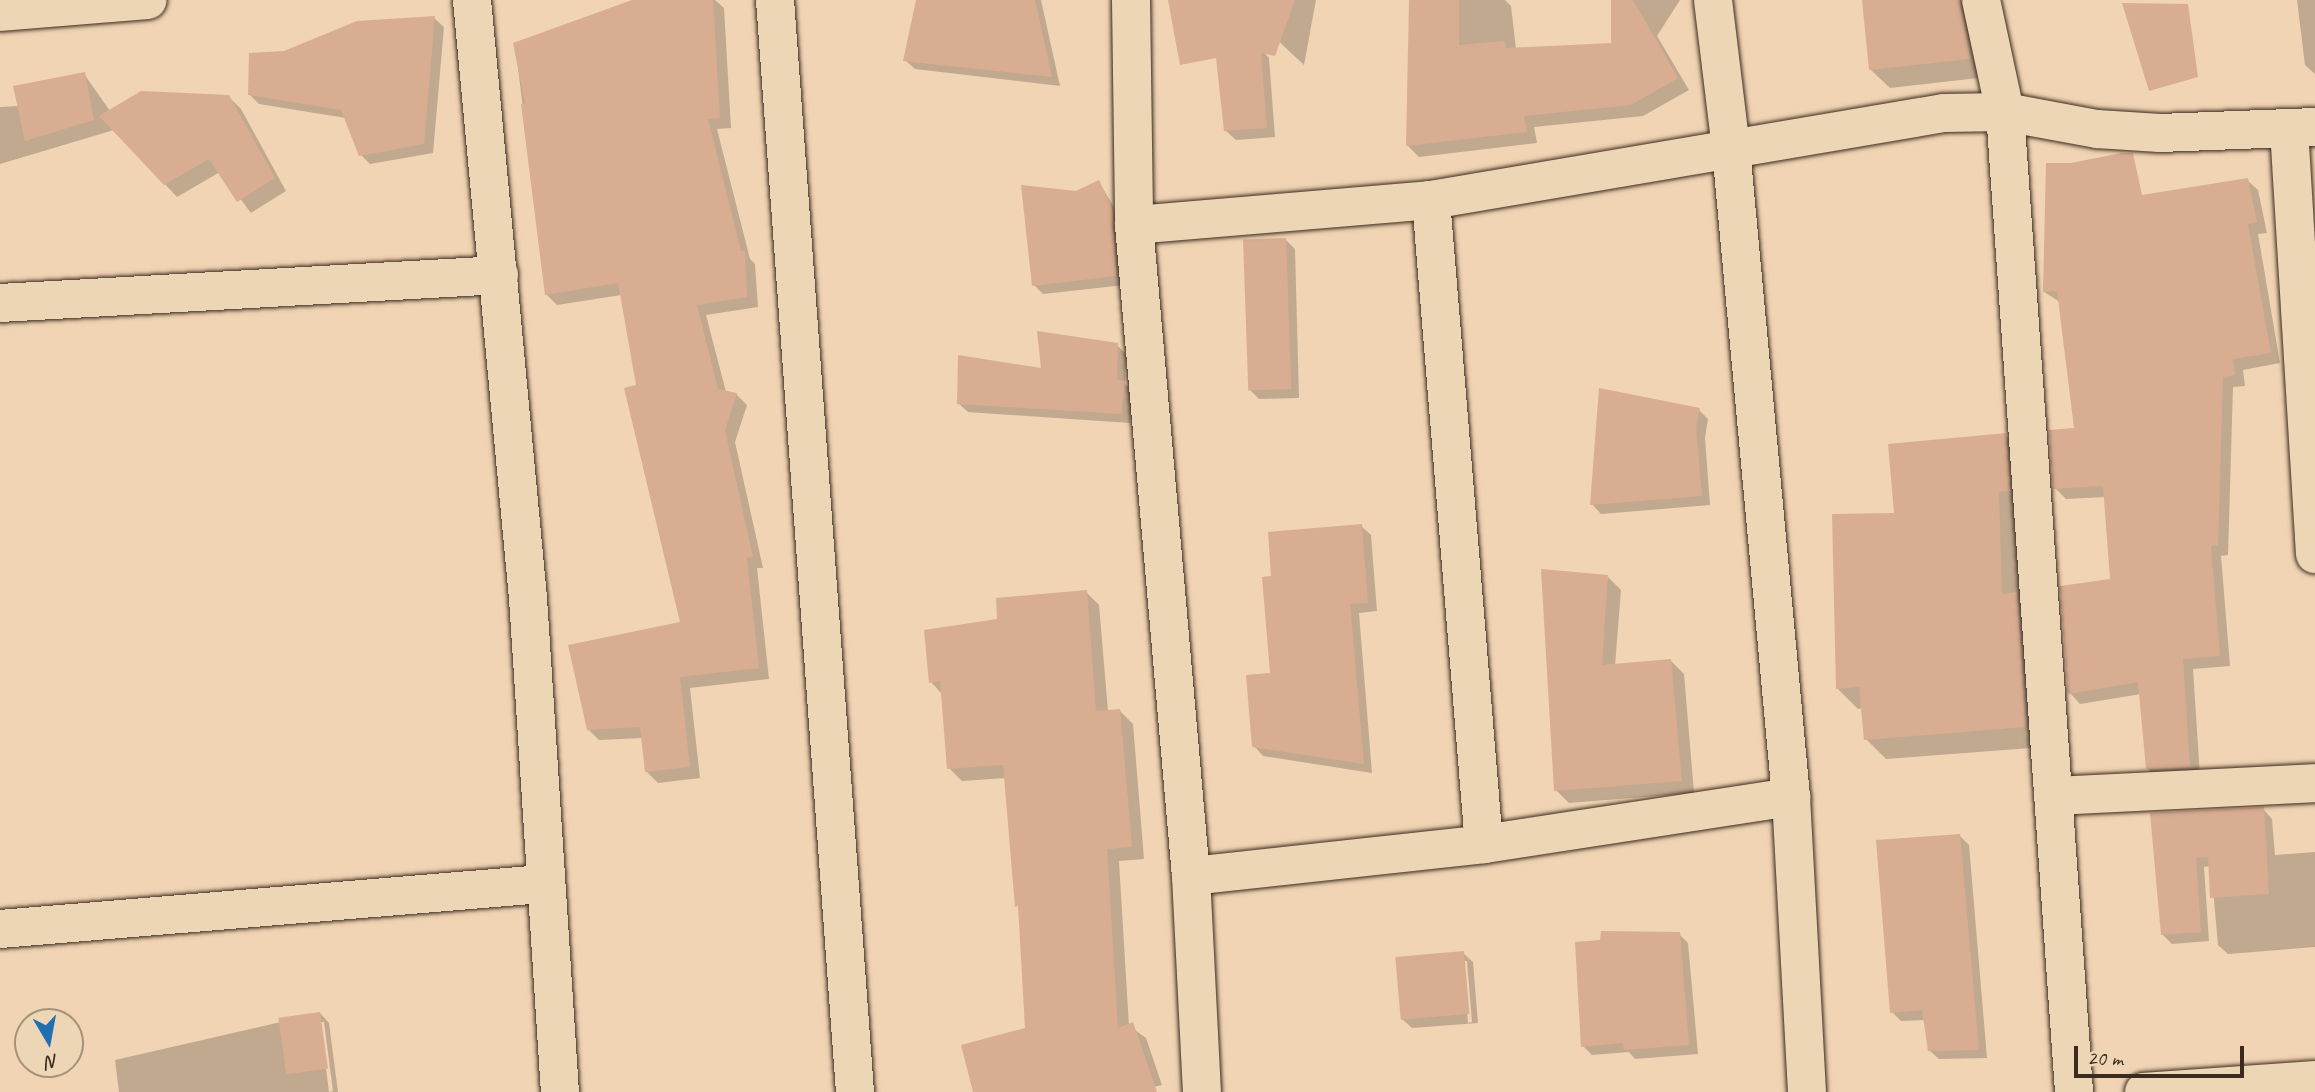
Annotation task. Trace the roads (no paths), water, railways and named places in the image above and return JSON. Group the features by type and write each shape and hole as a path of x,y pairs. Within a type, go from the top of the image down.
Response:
{"street":[{"path":"0,12 148,0"},
{"path":"472,0 528,598 543,884 561,1092"},
{"path":"775,0 855,1092"},
{"path":"1131,0 1134,225 1191,876 1202,1092"},
{"path":"1713,0 1731,149 1791,797 1807,1092"},
{"path":"1981,0 2005,113 2074,1092"},
{"path":"1134,225 1431,200 1944,113 2005,113 2148,132 2302,128 2315,554"},
{"path":"1431,200 1484,844"},
{"path":"0,303 499,275"},
{"path":"2053,796 2315,783"},
{"path":"1191,876 1484,844 1791,797"},
{"path":"0,929 543,884"},
{"path":"2144,1092 2315,1080"}]}
